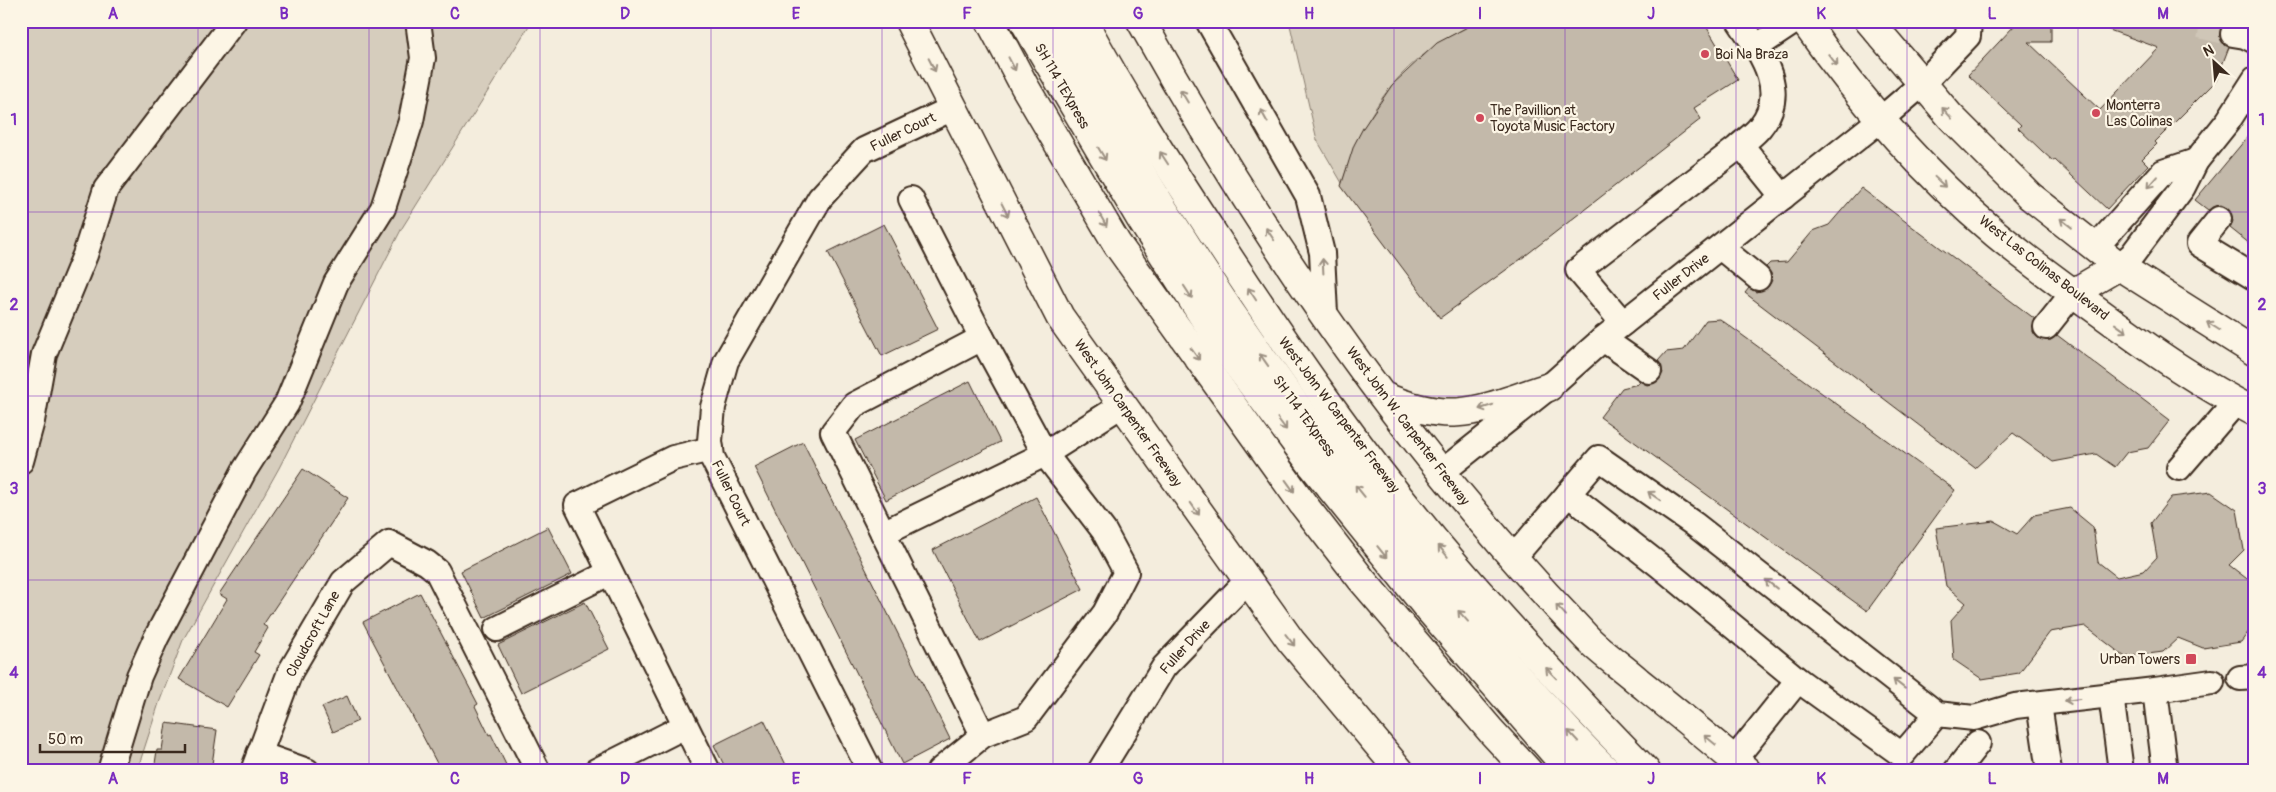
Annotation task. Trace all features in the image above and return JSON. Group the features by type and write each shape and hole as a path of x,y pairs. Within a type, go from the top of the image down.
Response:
{"main road":[{"name":"West John Carpenter Freeway","path":"910,21 1060,317 1246,582 1291,641 1400,771"},
{"path":"990,21 1024,87 1128,260 1320,527 1509,759 1528,771"},
{"name":"SH 114 TEXpress","path":"1024,21 1140,218 1215,335 1313,466 1426,606 1570,771"},
{"name":"SH 114 TEXpress","path":"1054,21 1099,105 1172,223 1236,322 1330,453 1442,593 1576,740 1607,771"},
{"name":"West John W Carpenter Freeway","path":"1083,21 1133,111 1279,336 1386,479 1454,564 1522,642 1646,771"},
{"path":"1104,21 1128,71 1133,111"},
{"name":"West John W. Carpenter Freeway","path":"1141,21 1224,161 1325,314 1383,396 1442,472 1587,639 1741,765"},
{"name":"West Las Colinas Boulevard","path":"1804,21 1880,120 1918,161 1995,234 2073,293 2191,376 2245,407"},
{"path":"1869,21 1950,116 2030,196 2120,266 2255,352"},
{"path":"2073,293 2096,247"},
{"path":"2073,293 2120,266"},
{"path":"1383,396 1410,408 1437,413 1467,413 1549,387"}],"street":[{"path":"21,461 32,421 44,354 85,255 106,188 234,21"},
{"path":"110,771 139,676 156,638 244,471 287,403 336,283 383,208 411,121 423,58 418,21"},
{"path":"1208,21 1308,196 1322,253 1325,314"},
{"path":"1623,323 1578,270 1740,145 1760,127 1771,109 1773,82 1765,59 1739,21"},
{"path":"1756,47 1795,21"},
{"name":"Fuller Drive","path":"1442,472 1549,387 1604,338 1880,120 1922,84 1968,36 1969,21"},
{"path":"2120,266 2132,255 2183,187 2196,161 2228,120 2255,79"},
{"name":"Fuller Court","path":"870,771 712,457 713,407 726,361 820,198 864,150 954,108"},
{"path":"1740,145 1783,197"},
{"path":"2096,247 2163,172 2196,161"},
{"path":"911,199 982,338 1045,454 1104,531 1126,572 1105,613 1026,718 984,735 939,771"},
{"path":"2219,219 2199,244 2255,278"},
{"path":"1720,247 1758,278"},
{"path":"2046,327 2073,293"},
{"path":"982,338 854,404 833,432 984,735"},
{"path":"1604,338 1649,371"},
{"path":"883,533 1045,454 1122,405"},
{"path":"2179,468 2245,407"},
{"path":"708,771 577,505 673,458 711,449"},
{"path":"1514,557 1599,458 1694,524 1937,714 1974,718 2015,706 2212,682"},
{"path":"1568,494 1659,565 1798,680 1902,754 1937,714"},
{"name":"Cloudcroft Lane","path":"256,763 290,672 343,582 389,543 427,563 437,571 538,771"},
{"path":"497,628 610,572"},
{"name":"Fuller Drive","path":"1100,771 1164,667 1246,582"},
{"path":"1741,765 1798,680"},
{"path":"2155,690 2165,771"},
{"path":"2110,695 2121,771"},
{"path":"2039,704 2044,767"},
{"path":"596,771 685,726"},
{"path":"1956,771 1978,743"},
{"path":"256,763 307,771"}],"shaded area":[{"path":"21,21 532,21 402,228 279,468 183,640 159,703 137,771 21,771"},
{"path":"1289,21 1479,21 1452,35 1429,51 1409,67 1391,86 1376,106 1364,129 1342,183 1317,140"}],"building":[{"path":"1479,21 1703,21 1738,80 1694,108 1701,119 1521,259 1440,318 1341,186 1354,145 1392,85 1437,43"},
{"name":"Monterra Las Colinas","path":"2014,21 2051,21 2051,42 2028,42 2100,110 2159,48 2090,23 2090,21 2228,21 2219,32 2220,39 2229,47 2216,81 2155,142 2157,144 2142,159 2148,165 2107,209 2018,128 2021,125 1968,75 2014,26"},
{"path":"2255,128 2255,248 2230,228 2233,221 2228,209 2221,205 2208,210 2195,200"},
{"path":"1861,188 2035,319 2033,332 2038,338 2051,340 2057,335 2170,420 2148,448 2127,452 2115,467 2096,454 2053,462 2013,433 1975,468 1745,293 1749,288 1756,292 1768,287 1772,280 1771,273 1766,267 1770,263 1787,262 1813,231 1829,225"},
{"path":"884,224 938,329 882,356 828,252"},
{"path":"1720,319 1955,490 1867,611 1600,417 1622,388 1638,384 1640,381 1647,385 1655,383 1663,373 1658,361 1666,352 1684,350 1706,320"},
{"path":"970,381 1000,442 886,500 855,440"},
{"path":"803,442 950,739 902,764 754,467"},
{"path":"303,469 348,498 263,625 268,628 254,652 259,655 227,707 179,679 227,599 219,594"},
{"name":"Urban Towers","path":"2211,492 2237,510 2244,550 2229,565 2255,585 2255,623 2241,642 2203,648 2178,638 2163,652 2125,657 2085,626 2050,632 2019,673 1982,679 1954,660 1951,620 1966,603 1946,586 1936,528 1994,521 2017,534 2034,515 2070,508 2093,527 2098,562 2117,577 2144,571 2157,557 2151,523 2171,497"},
{"path":"1036,497 1083,589 980,642 933,550"},
{"path":"548,527 572,574 484,618 461,571"},
{"path":"420,593 478,704 475,706 509,771 441,771 363,622"},
{"path":"585,602 609,649 521,693 498,645"},
{"path":"347,696 358,721 333,732 322,707"},
{"path":"764,720 789,771 727,771 714,745"},
{"path":"166,723 217,730 211,771 154,771 157,750 162,750"}],"tunnel":[{"path":"2200,26 2233,34"}],"place":[{"name":"Boi Na Braza","path":"1705,54"},
{"name":"Monterra Las Colinas","path":"2096,113"},
{"name":"The Pavillion at Toyota Music Factory","path":"1480,118"},
{"name":"Urban Towers","path":"2191,659"}]}
